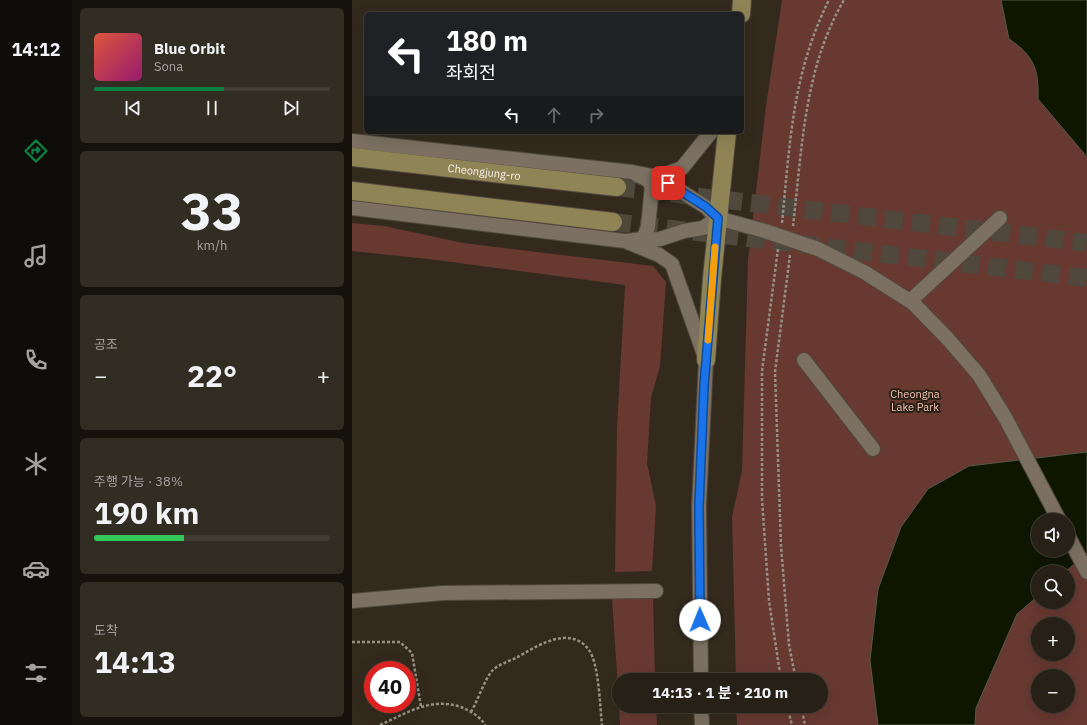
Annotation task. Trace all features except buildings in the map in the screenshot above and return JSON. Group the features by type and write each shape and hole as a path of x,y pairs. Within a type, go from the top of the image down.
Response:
{"main road":[{"path":"741,12 742,0"},
{"path":"706,360 727,134"},
{"name":"Cheongjung-ro","path":"352,157 617,187"},
{"path":"352,190 613,222"}],"street":[{"path":"658,177 682,168 709,134"},
{"path":"352,141 632,172 658,177 706,207 718,218 818,249 864,272 910,301 948,339 979,374 1006,419 1055,513"},
{"path":"625,241 643,239 648,227 652,193 652,186 648,180 632,172"},
{"path":"352,208 625,241 660,240 684,231 703,228 718,218"},
{"path":"910,301 1000,218"},
{"path":"625,241 659,255 672,264 706,360 699,506 701,673"},
{"path":"804,360 873,449"},
{"path":"1075,549 1087,572"},
{"path":"352,601 443,593 656,591"},
{"path":"701,713 702,725"}],"path":[{"path":"795,673 789,645 780,546 775,372 786,238 795,98 801,70 816,25 829,0"},
{"path":"780,673 769,601 764,521 762,371 786,238 806,110 813,77 831,22 844,0"},
{"path":"471,712 492,671 546,641 558,638 570,639 582,642 590,651 595,661 602,725"},
{"path":"352,642 400,642 412,653 421,707"},
{"path":"380,725 421,707 430,704 442,703 452,704 471,712 485,725"},
{"path":"789,713 792,725"},
{"path":"802,713 805,725"}],"green space":[{"name":"Cheongna Lake Park","path":"782,0 1087,0 1087,725 737,725 736,713 828,713 828,673 736,673 732,517 742,471 748,260 766,106"},
{"path":"352,223 384,226 463,243 653,266 666,282 660,366 651,398 647,463 656,506 652,571 615,572 617,427 625,285 428,259 352,251"},
{"path":"653,597 655,673 617,673 612,598"},
{"path":"619,713 656,713 657,725 620,725"}],"shaded area":[{"path":"1001,0 1087,0 1087,157 1038,99 1036,71 1024,51 1009,39"},
{"path":"1087,452 1087,553 1073,565 1031,565 1031,602 1017,614 976,708 975,725 878,725 870,660 878,589 901,527 928,489 969,466"}],"tunnel":[{"path":"617,187 1087,243"},
{"path":"613,222 1087,278"}],"slow traffic":[{"path":"708,340 715,247"}],"route":[{"path":"668,183 689,198 706,207 718,218 704,386 699,506 700,620"}]}
